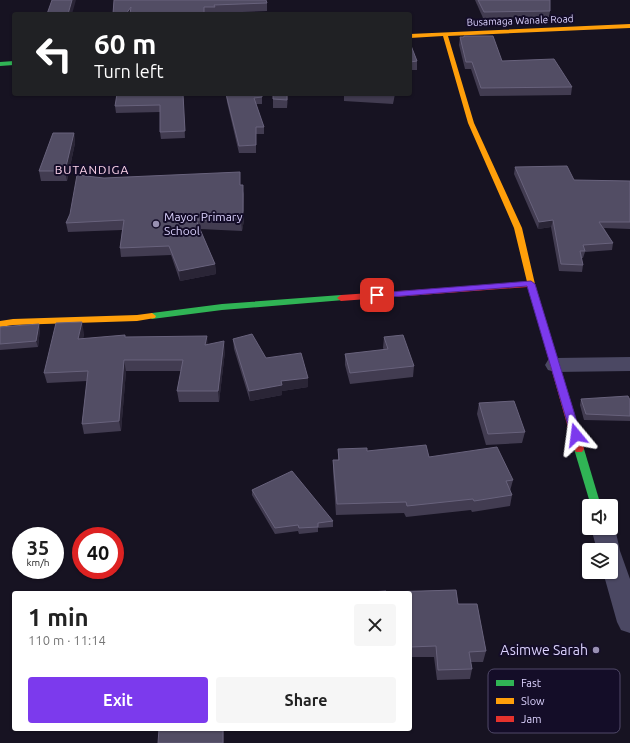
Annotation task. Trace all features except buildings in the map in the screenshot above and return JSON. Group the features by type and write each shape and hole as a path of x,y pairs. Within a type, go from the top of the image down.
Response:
{"street":[{"name":"Busamaga Wanale Road","path":"412,36 630,26"},
{"path":"445,34 471,124 518,228 531,284 594,499"},
{"path":"0,64 12,63"},
{"path":"0,324 13,322 137,318 222,307 531,284"},
{"path":"555,365 630,364"},
{"path":"618,579 630,622"}],"traffic: fast":[{"path":"0,64 12,63"},
{"path":"152,316 222,307 341,298"},
{"path":"579,449 594,499"}],"traffic: slow":[{"path":"412,36 630,26"},
{"path":"445,34 471,123 518,228 531,284"},
{"path":"0,324 13,322 137,318 152,316"}],"traffic: jam":[{"path":"531,284 579,449"},
{"path":"341,298 531,284"}],"place":[{"name":"Mayor Primary School","path":"156,224"},
{"name":"Asimwe Sarah","path":"596,650"}],"district":[{"name":"BUTANDIGA","path":"92,170"}],"route":[{"path":"377,295 531,284 576,435"}]}
